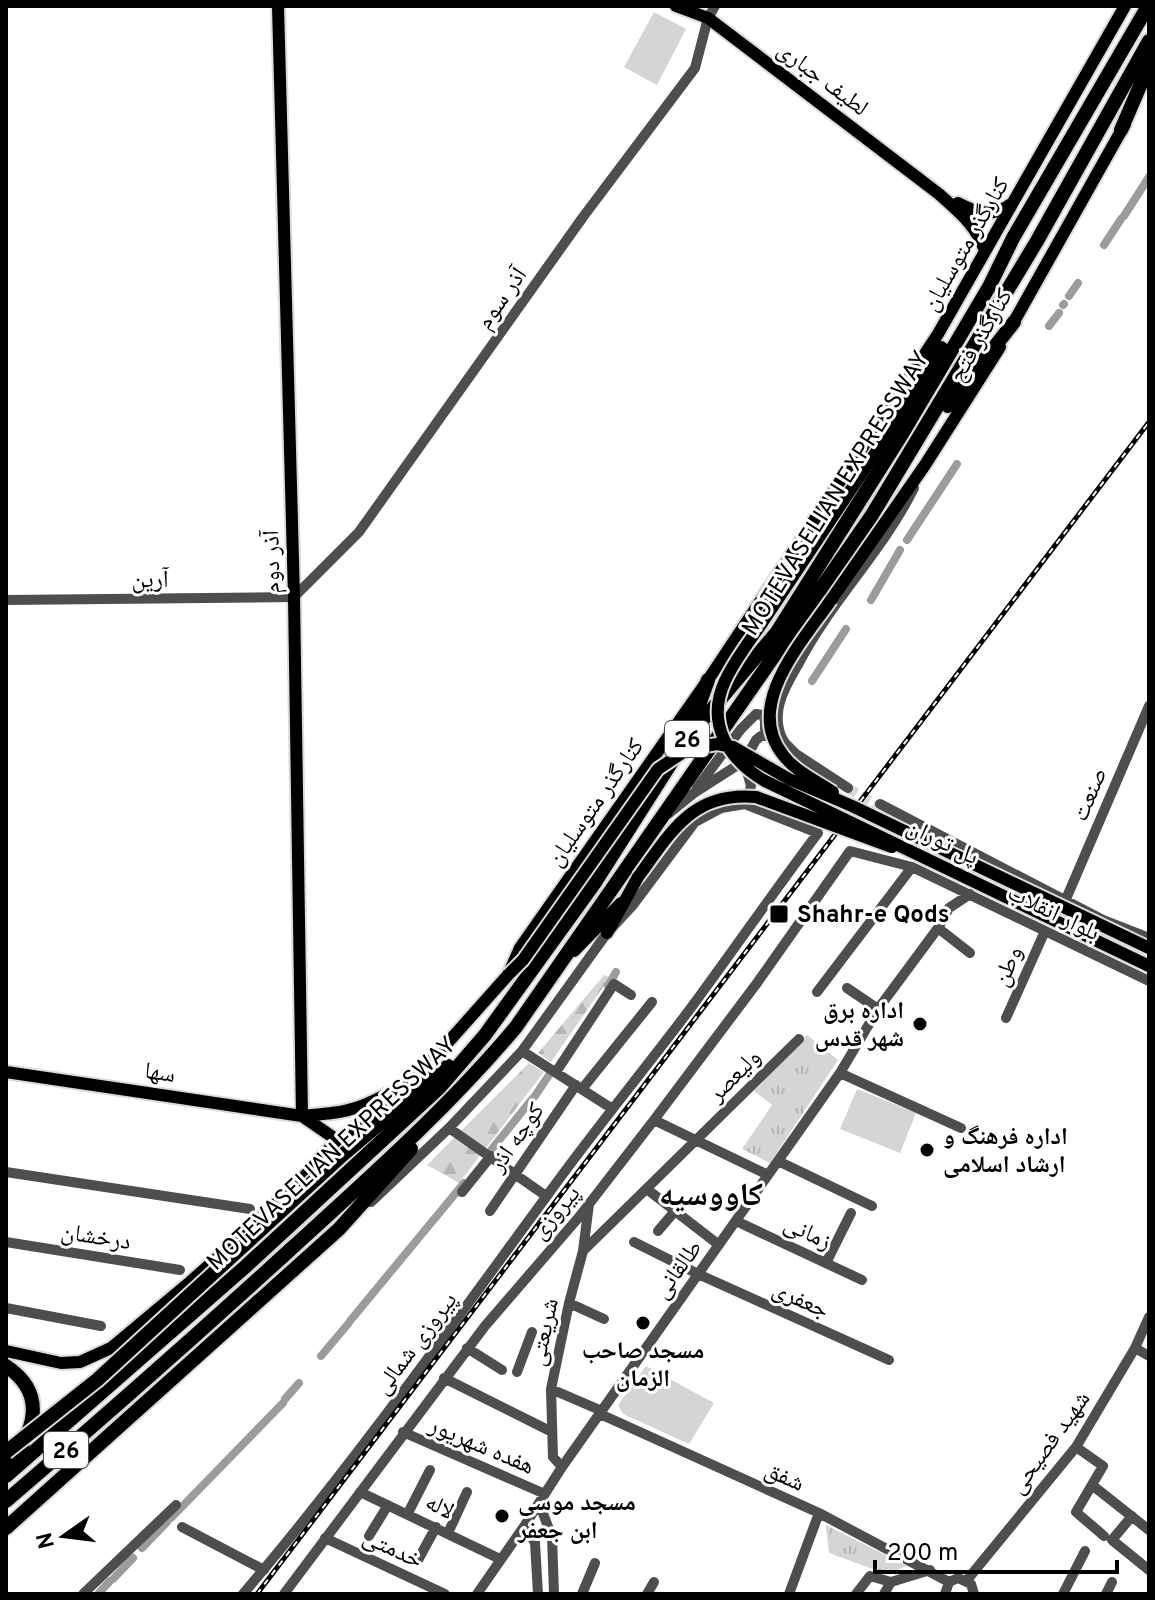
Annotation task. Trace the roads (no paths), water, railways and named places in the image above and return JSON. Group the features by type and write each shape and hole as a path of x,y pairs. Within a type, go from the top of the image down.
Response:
{"highway":[{"name":"MOTEVASELIAN EXPRESSWAY","path":"485,1035 594,884 685,741 777,632 902,434 1148,6"},
{"name":"MOTEVASELIAN EXPRESSWAY","path":"420,1131 473,1078 564,962 872,515 1099,133 1149,41"},
{"path":"1121,130 1149,65"},
{"path":"898,419 996,259 1013,238"},
{"path":"915,447 1014,322"},
{"path":"685,741 708,680"},
{"path":"6,1452 97,1380 339,1158 485,1035"},
{"name":"26","path":"6,1476 245,1267 440,1087 485,1035"},
{"path":"6,1528 339,1229 373,1188 408,1155 420,1131"},
{"name":"26","path":"6,1501 126,1399 420,1131"},
{"path":"6,1366 19,1375 28,1388 33,1413 32,1426 19,1451 6,1466"}],"main road":[{"name":"آذر دوم","path":"278,6 294,597 302,1116"},
{"name":"لطیف جباری","path":"676,6 708,18 939,194"},
{"name":"کنارگذر متوسلیان","path":"6,1351 61,1363 80,1362 111,1348 242,1236 303,1178 337,1140 418,1076 508,975 520,948 708,680 938,334 1125,6"},
{"name":"کنارگذر فتح","path":"831,600 989,369 1149,81"},
{"path":"939,194 982,213 1003,210 1017,200"},
{"path":"939,194 973,226 985,251"},
{"name":"پل توران","path":"898,419 723,683 718,709 724,739 734,758 765,781 1149,966"},
{"name":"پل توران","path":"831,600 778,681 771,698 770,715 776,744 783,756 852,806"},
{"name":"پل توران","path":"508,975 523,960 658,769 688,749 717,744 733,747 789,779 1149,948"},
{"path":"607,933 621,903 676,825 701,805 740,796 756,797 866,839 922,856"},
{"path":"564,962 621,903"},
{"name":"سها","path":"7,1071 302,1116 340,1113 363,1107 418,1076"},
{"path":"339,1158 395,1097"},
{"name":"سها","path":"302,1116 337,1140"}],"street":[{"name":"آذر سوم","path":"294,597 359,532 592,205 695,68 708,18 715,6"},
{"path":"783,741 778,710 810,641 906,505 925,465"},
{"name":"آرین","path":"6,600 294,597"},
{"name":"صنعت","path":"1066,899 1149,706"},
{"path":"657,823 694,793 744,761 765,728 762,715 756,714 741,729 694,793"},
{"path":"761,736 783,741 849,787"},
{"path":"744,761 751,786 745,804"},
{"path":"339,1229 449,1128 522,1051 607,933 633,905 695,822 721,808 745,804 818,833 829,815 744,761"},
{"name":"بلوار انقلاب","path":"879,805 969,854 1066,899 1103,920 1149,938"},
{"name":"پیروزی شمالی","path":"243,1594 436,1350 611,1108 694,1003 818,833"},
{"name":"بلوار انقلاب","path":"850,851 912,867 1149,981"},
{"name":"پیروزی","path":"284,1594 467,1348 589,1204 654,1120 757,983 850,851"},
{"path":"958,889 969,854"},
{"path":"817,992 912,867"},
{"path":"943,882 949,908"},
{"name":"طالقانی","path":"477,1594 562,1467 840,1073 878,1009 938,928 949,908 970,894"},
{"path":"1090,952 1103,920"},
{"path":"938,928 970,953"},
{"name":"وطن","path":"1006,1018 1045,931"},
{"path":"556,1072 614,984 631,995"},
{"path":"847,988 878,1009"},
{"name":"کوچه اذر","path":"490,1211 579,1087 652,1002"},
{"name":"ولیعصر","path":"583,1251 799,1039"},
{"path":"522,1051 611,1108"},
{"path":"840,1073 961,1128"},
{"path":"654,1120 768,1175"},
{"path":"449,1128 546,1196"},
{"path":"462,1192 491,1156"},
{"path":"778,1161 872,1206"},
{"path":"6,1172 250,1209"},
{"path":"648,1190 719,1245"},
{"name":"شریعتی","path":"562,1467 553,1457 551,1389 583,1251 589,1204"},
{"path":"658,1231 675,1211"},
{"path":"826,1263 851,1213"},
{"name":"زمانی","path":"736,1221 862,1280"},
{"name":"درخشان","path":"6,1242 180,1270"},
{"name":"جعفری","path":"634,1242 889,1360"},
{"path":"569,1303 604,1319"},
{"path":"6,1308 101,1326"},
{"name":"شهید فصیحی","path":"967,1580 1076,1447 1135,1348 1149,1317"},
{"path":"517,1372 532,1332"},
{"path":"467,1348 502,1370"},
{"path":"1135,1348 1149,1356"},
{"path":"444,1378 552,1432"},
{"name":"شفق","path":"551,1389 819,1513 949,1582"},
{"name":"هفده شهریور","path":"403,1432 542,1498"},
{"path":"1076,1447 1103,1466 1076,1512 1104,1536"},
{"path":"408,1513 430,1470"},
{"path":"1092,1485 1149,1530"},
{"name":"لاله","path":"360,1492 500,1559"},
{"path":"448,1533 467,1492"},
{"path":"542,1498 552,1537 554,1594"},
{"path":"83,1594 176,1505"},
{"path":"369,1536 388,1505"},
{"path":"789,1594 819,1513"},
{"path":"1132,1516 1112,1540 1149,1570"},
{"path":"525,1525 535,1543 538,1594"},
{"path":"182,1527 264,1570"},
{"path":"418,1560 436,1527"},
{"path":"535,1543 552,1537"},
{"name":"خدمتی","path":"325,1538 445,1594"},
{"path":"1063,1594 1085,1551"},
{"path":"582,1594 595,1563"},
{"path":"856,1594 870,1576 891,1582 930,1570"},
{"path":"945,1594 949,1582 958,1578 967,1580 974,1594"},
{"path":"647,1594 654,1582"},
{"path":"884,1594 891,1582"},
{"path":"1106,1594 1112,1582"}],"waterway":[{"path":"1124,216 1149,177"},
{"path":"1104,245 1121,219"},
{"path":"1069,296 1078,283"},
{"path":"1049,326 1059,313"},
{"path":"907,540 957,464"},
{"path":"871,600 900,550"},
{"path":"812,681 846,629"},
{"path":"608,986 616,972"},
{"path":"535,1096 549,1075"},
{"path":"492,1149 533,1098"},
{"path":"350,1321 464,1183"},
{"path":"321,1356 348,1324"},
{"path":"285,1399 299,1383"},
{"path":"171,1518 283,1403"},
{"path":"142,1548 167,1522"},
{"path":"113,1579 133,1558"},
{"path":"98,1594 110,1581"}],"tunnel":[{"path":"848,788 878,806"}],"railway":[{"path":"257,1594 1149,422"}],"place":[{"name":"Shahr-e Qods","path":"779,914"},
{"name":"اداره برق شهر قدس","path":"920,1024"},
{"name":"اداره فرهنگ و ارشاد اسلامی","path":"927,1150"},
{"name":"مسجد صاحب الزمان","path":"643,1323"},
{"name":"مسجد موسی ابن جعفر","path":"502,1516"}],"district":[{"name":"کاووسیه","path":"711,1194"}]}
